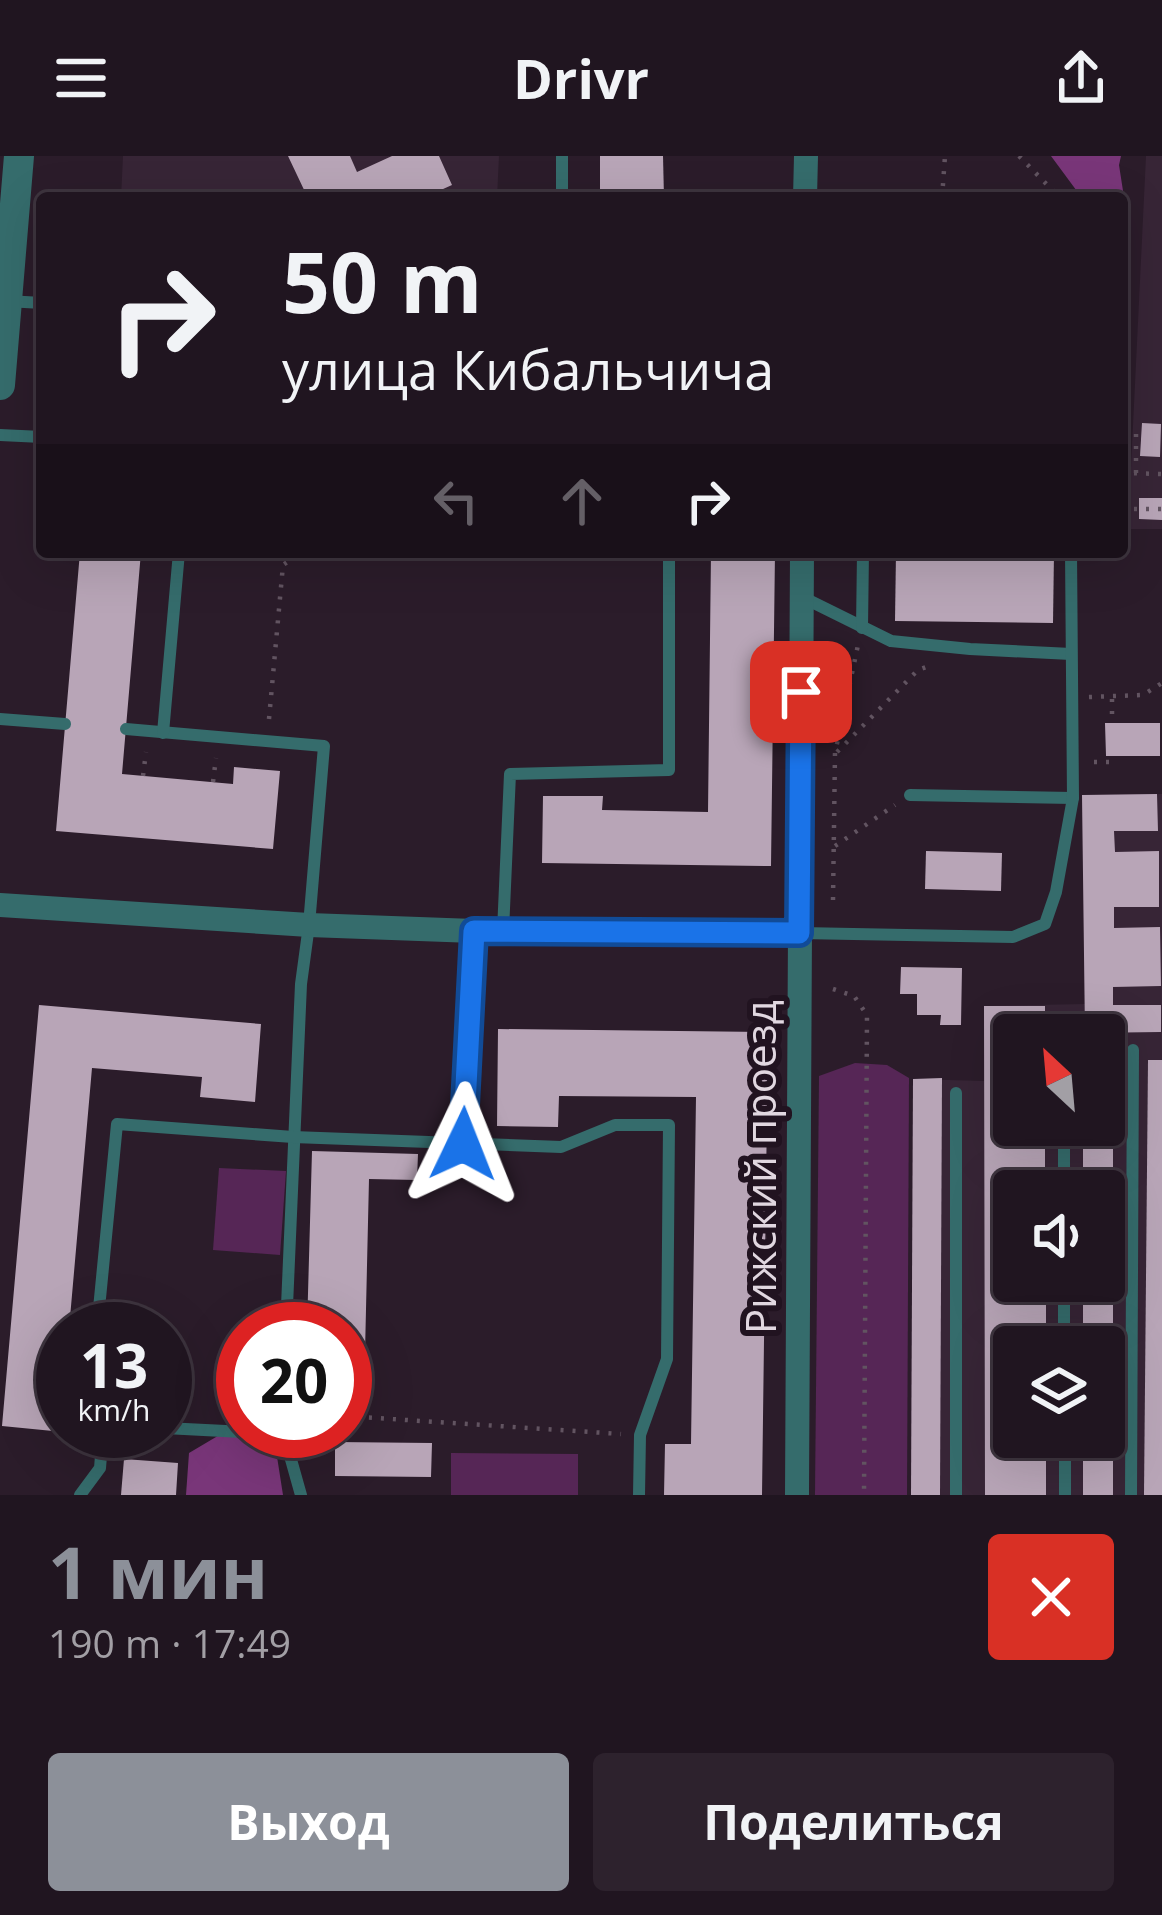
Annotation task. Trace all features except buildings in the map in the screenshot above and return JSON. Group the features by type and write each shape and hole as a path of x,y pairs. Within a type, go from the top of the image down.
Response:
{"street":[{"path":"0,385 3,301 20,156"},
{"path":"805,192 806,156"},
{"name":"Рижский проезд","path":"797,1495 802,558"},
{"path":"0,905 474,931 799,933"}],"lane":[{"path":"562,156 562,192"},
{"path":"3,301 36,303"},
{"path":"0,435 36,437"},
{"path":"163,733 178,558"},
{"path":"503,932 510,774 669,770 669,558"},
{"path":"862,628 863,558"},
{"path":"799,933 1013,937 1045,925 1056,892 1073,797 1071,558"},
{"path":"802,598 891,641 1071,653"},
{"path":"0,718 65,724"},
{"path":"126,729 324,746 301,984 287,1302"},
{"path":"910,795 1073,797"},
{"path":"463,1144 474,931"},
{"path":"1131,1495 1133,1050"},
{"path":"956,1093 956,1495"},
{"path":"100,1302 117,1124 293,1137 561,1147 615,1125 670,1125 667,1359 640,1435 639,1495"},
{"path":"80,1495 100,1468 101,1458"},
{"path":"290,1458 301,1495"},
{"path":"1064,1458 1065,1495"}],"path":[{"path":"942,192 945,156"},
{"path":"1019,156 1054,192"},
{"path":"1136,430 1136,473"},
{"path":"1128,473 1162,474"},
{"path":"1128,509 1162,509"},
{"path":"267,742 283,566 294,558"},
{"path":"833,900 835,753 862,628"},
{"path":"835,753 918,670 970,649"},
{"path":"1072,698 1143,695 1162,683"},
{"path":"1112,697 1112,723"},
{"path":"143,776 148,731"},
{"path":"214,782 218,738"},
{"path":"834,846 910,795"},
{"path":"832,988 854,996 867,1015 864,1495"},
{"path":"372,1418 640,1435"}],"shaded area":[{"path":"123,156 499,156 497,192 121,192"},
{"path":"1051,156 1121,156 1123,192 1078,192"},
{"path":"1146,156 1162,156 1162,529 1128,529"},
{"path":"1162,794 1162,1495 911,1495 913,1079 984,1081 984,1006 1085,1004 1082,795"},
{"path":"855,1063 887,1065 909,1078 907,1495 815,1495 819,1076"},
{"path":"219,1168 286,1171 280,1255 213,1250"},
{"path":"216,1437 216,1458 277,1458 283,1495 186,1495 192,1451"},
{"path":"451,1453 578,1454 578,1495 451,1495"}],"route":[{"path":"463,1144 474,931 799,933 801,692"}]}
